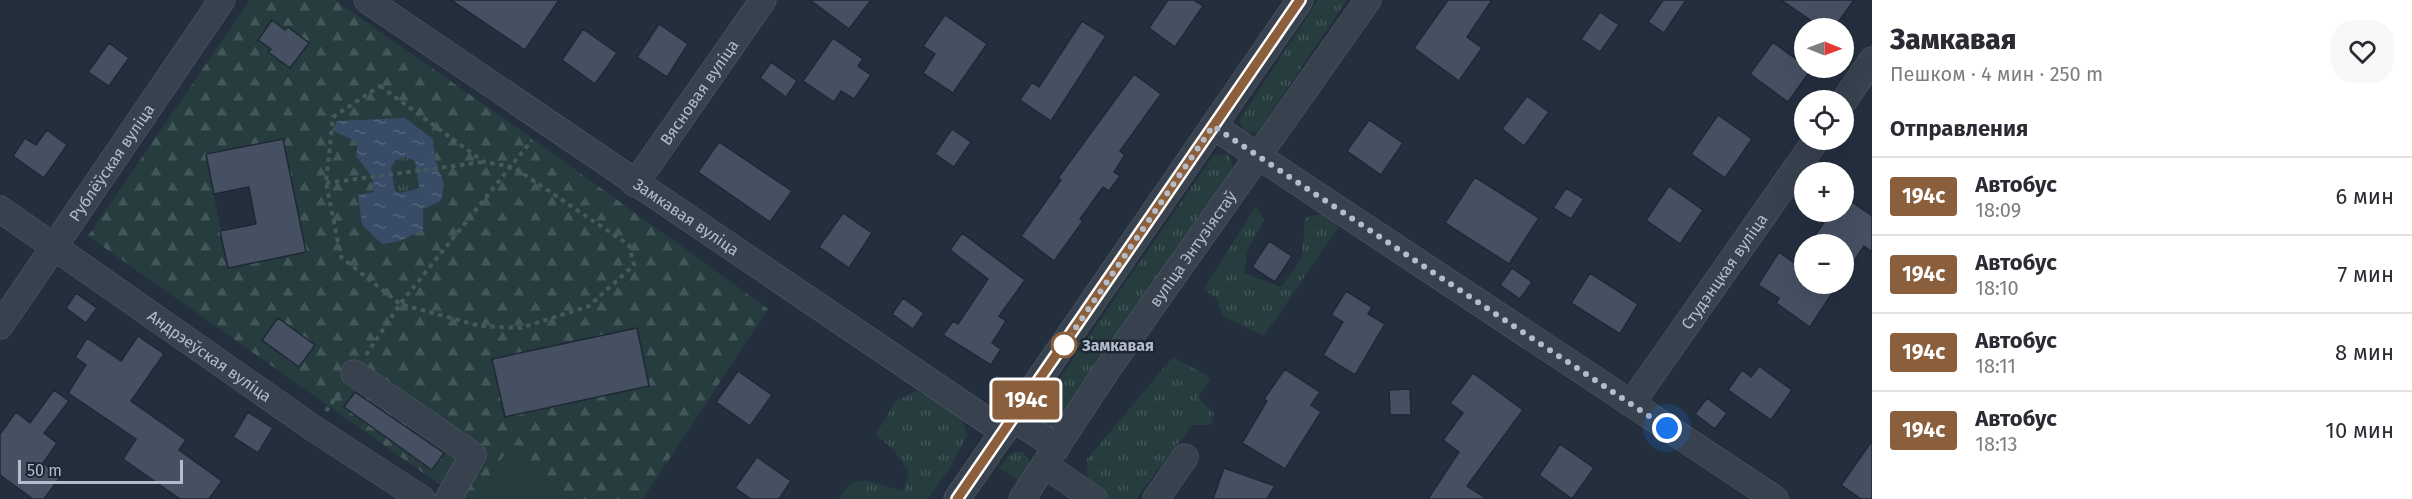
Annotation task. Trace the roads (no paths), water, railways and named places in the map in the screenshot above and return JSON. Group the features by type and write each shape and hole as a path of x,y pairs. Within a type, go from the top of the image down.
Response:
{"street":[{"name":"Рублёўская вуліца","path":"0,326 222,0"},
{"name":"Замкавая вуліца","path":"367,0 635,184 1009,425 1051,456 1094,499"},
{"name":"Вясновая вуліца","path":"635,184 763,0"},
{"path":"957,499 1300,0"},
{"name":"вуліца Энтузіястаў","path":"1022,499 1107,370 1259,158 1368,0"},
{"path":"1852,90 1872,60"},
{"path":"1213,126 1775,499"},
{"name":"Студэнцкая вуліца","path":"1631,404 1809,150"},
{"name":"Андрэеўская вуліца","path":"0,209 313,428 422,499"},
{"path":"354,373 472,455 448,499"},
{"path":"1156,499 1185,457"}],"water":[{"path":"405,118 433,139 434,156 444,184 441,201 423,209 423,230 400,241 382,244 362,225 358,195 374,192 372,177 356,156 358,142 335,132 336,121","holes":["405,157 415,161 419,186 417,189 400,193 395,191 391,167 396,160"]}],"place":[{"name":"Замкавая","path":"1064,345"}]}
